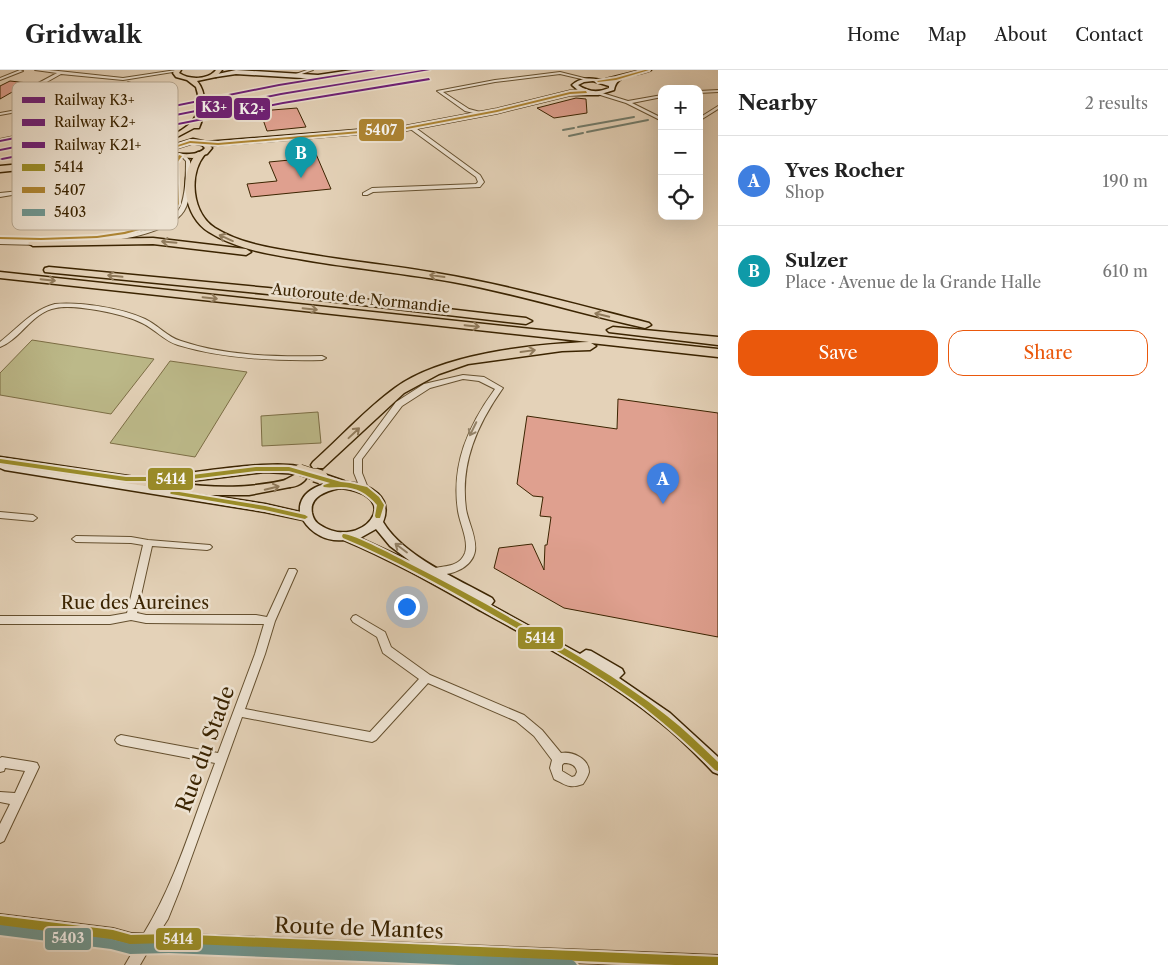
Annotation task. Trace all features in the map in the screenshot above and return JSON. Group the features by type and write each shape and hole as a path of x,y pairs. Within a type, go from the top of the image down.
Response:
{"highway":[{"path":"204,148 197,158 194,167 190,202 195,214 206,226 220,235 250,246 322,261"},
{"path":"33,243 162,242 432,276 485,285 623,321 691,333 714,347"},
{"name":"Autoroute de Normandie","path":"0,265 271,292 714,347"},
{"name":"Autoroute de Normandie","path":"0,275 714,347"},
{"path":"319,471 400,390 435,371 466,361 535,350 581,346 698,355 714,347"},
{"path":"399,404 408,393 419,385 451,369 477,360"}],"main road":[{"path":"177,72 199,84 201,100"},
{"path":"204,148 197,138 201,100 205,80 217,72"},
{"path":"189,79 209,78"},
{"path":"178,135 188,130 199,117"},
{"path":"178,150 182,143 190,138 197,129"},
{"path":"182,143 204,148"},
{"path":"178,152 204,148"},
{"path":"0,462 181,488 237,492 262,491 297,477 319,471 340,484"},
{"path":"126,479 176,479 279,468 297,477"}],"street":[{"path":"0,79 13,71 28,70"},
{"path":"36,70 127,81"},
{"path":"88,76 96,70"},
{"path":"227,70 295,75 356,70"},
{"path":"217,72 335,75 362,70"},
{"path":"482,114 467,110 439,91 486,82 560,73 598,81 616,80 648,70"},
{"path":"43,82 60,72"},
{"path":"123,82 177,72"},
{"path":"574,76 577,85 586,92"},
{"path":"111,78 114,82"},
{"path":"570,93 577,85 590,80"},
{"path":"599,93 611,88 616,80"},
{"path":"598,81 611,88 626,102"},
{"path":"703,92 718,92"},
{"path":"204,148 411,127 468,117 570,93 599,93 626,102 658,118"},
{"path":"626,102 658,97"},
{"path":"703,117 718,107"},
{"path":"467,110 468,117"},
{"path":"365,194 372,190 478,186 481,182 478,176 411,127"},
{"path":"178,153 189,163 184,206 178,214"},
{"path":"0,242 33,243 128,236 150,230"},
{"path":"0,345 42,311 54,306 70,304 142,319 176,342 198,348 282,358 322,358"},
{"path":"345,536 360,533 377,521 381,510 378,500 364,488 358,473 357,464 362,452 399,404 427,386 463,377 486,381 499,388 474,427 466,444 462,460 460,498 470,552 464,563 458,567 435,571"},
{"path":"0,462 5,467 192,496 305,517"},
{"path":"364,488 340,484 324,487 311,495 305,505 305,517 311,525 322,532 345,536 378,550 568,653 631,690 693,741 718,767"},
{"path":"0,515 33,518"},
{"path":"377,521 380,530 412,557 631,681 662,704 718,757"},
{"path":"76,539 131,540 207,547"},
{"path":"131,616 148,543"},
{"name":"Rue du Stade","path":"132,965 148,940 174,889 260,654 270,621 292,570"},
{"name":"Rue des Aureines","path":"0,620 110,620 131,616 146,619 256,619 270,621"},
{"path":"356,619 381,635 387,650 426,678 520,718 538,733 559,760"},
{"path":"239,712 372,737 426,678"},
{"path":"121,740 221,759"},
{"path":"0,767 2,762 33,766 0,837"},
{"path":"0,797 18,799"},
{"name":"Route de Mantes","path":"0,921 113,935 132,940 169,939 718,962"}],"shaded area":[{"path":"32,340 154,359 111,414 0,395 0,373"},
{"path":"170,361 247,372 195,457 110,443"},
{"path":"318,412 321,443 262,446 261,416"}],"building":[{"path":"10,81 19,82 12,82 12,92 0,99 0,86"},
{"path":"576,98 586,99 587,113 554,118 537,108"},
{"path":"297,108 306,127 267,131 260,111"},
{"path":"316,154 331,189 251,197 247,184 277,181 269,162 290,160 289,156"},
{"path":"618,399 718,413 718,637 564,608 494,568 499,548 532,544 544,570 545,545 547,545 551,517 540,516 543,497 533,496 517,484 527,416 617,429"}],"waterway":[{"path":"578,127 634,117"},
{"path":"587,132 648,120"},
{"path":"563,130 574,128"},
{"path":"569,136 583,133"}],"rail line":[{"name":"K21+","path":"178,105 279,85 374,70"},
{"name":"K3+","path":"178,115 281,94 428,70"},
{"name":"K2+","path":"178,124 283,103 429,79"},
{"name":"K21+","path":"0,141 12,139"},
{"name":"K3+","path":"0,150 12,148"},
{"name":"K2+","path":"2,159 12,157"}],"transit line":[{"name":"5407","path":"598,81 616,79 648,70"},
{"name":"5407","path":"178,146 190,142 218,144 407,128 497,111 570,93 586,92"},
{"name":"5407","path":"0,238 68,239 97,237 135,230"},
{"name":"5414","path":"0,461 126,479 176,479 256,469 289,469 340,484"},
{"name":"5414","path":"326,486 342,484 365,489 381,505 378,516"},
{"name":"5414","path":"326,486 349,485 369,493 380,505 378,516"},
{"name":"5414","path":"173,493 265,508 305,517"},
{"name":"5414","path":"345,536 417,570 580,661 637,698 665,719 718,767"},
{"name":"5414","path":"0,921 113,935 131,940 169,939 718,962"},
{"name":"5403","path":"0,930 111,944 130,949 169,948 572,965"}],"place":[{"name":"Sulzer","path":"301,178"},
{"name":"Yves Rocher","path":"663,504"}]}
